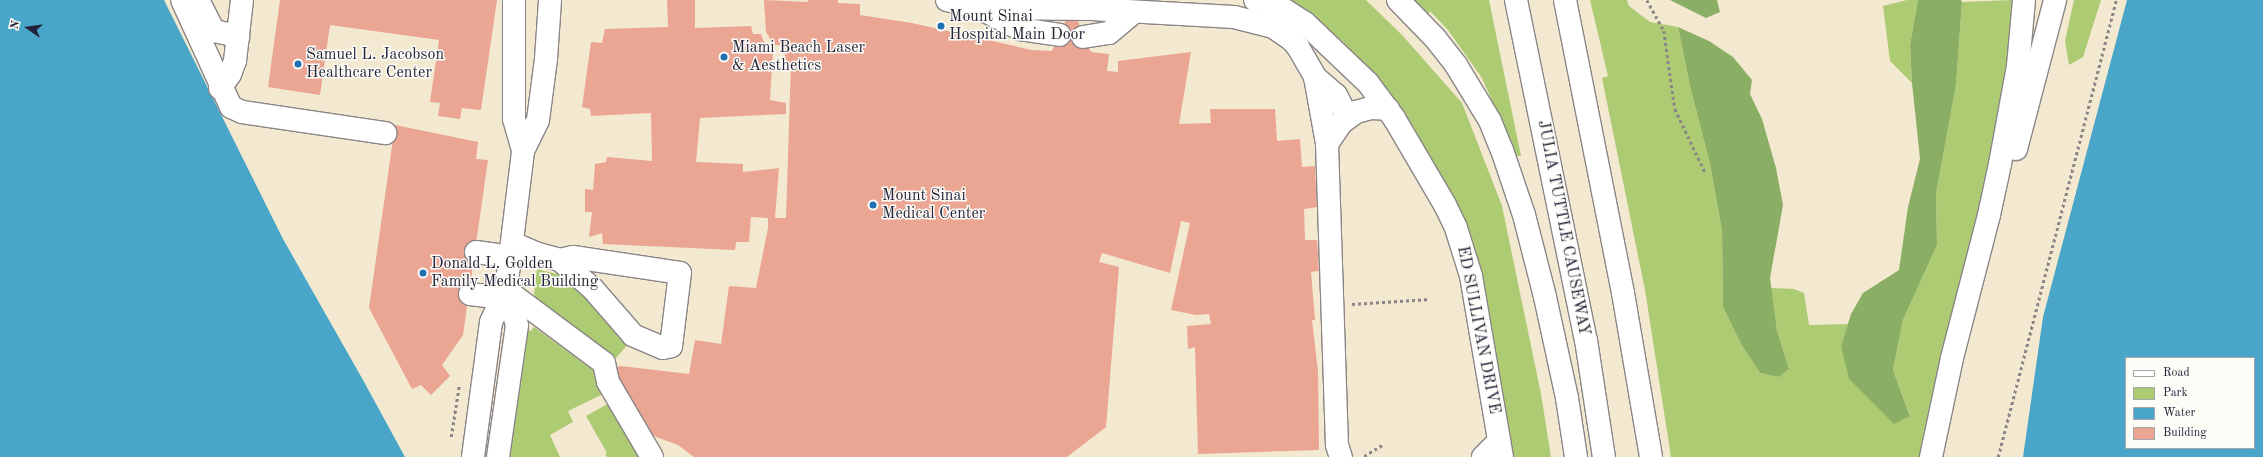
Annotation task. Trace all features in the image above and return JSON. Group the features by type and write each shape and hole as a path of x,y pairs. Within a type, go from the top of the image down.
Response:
{"main road":[{"path":"182,0 220,88 231,107 242,112 385,133"},
{"path":"198,0 214,31 238,36"},
{"path":"220,88 230,74 235,61 242,0"},
{"path":"514,0 514,119 523,151"},
{"path":"474,452 491,322 504,294 523,151 538,120 546,59 550,0"},
{"path":"947,0 980,8 1091,9 1133,13 1234,17 1262,23 1273,27 1291,39 1298,47 1316,77 1329,87 1344,110"},
{"name":"ED SULLIVAN DRIVE","path":"1255,0 1280,8 1305,23 1368,83 1388,109 1445,205 1456,228 1465,253 1478,314 1500,449"},
{"path":"1398,0 1435,38 1456,65 1486,114 1502,150 1524,215 1545,297 1566,398 1576,457"},
{"name":"JULIA TUTTLE CAUSEWAY","path":"1516,0 1580,308 1604,457"},
{"path":"1565,0 1623,293 1651,457"},
{"path":"1933,449 1952,358 1989,215 2000,164 2018,66 2024,0"},
{"path":"1933,449 1963,361 2055,0"},
{"path":"980,8 1020,30 1060,35"},
{"path":"1083,37 1108,32 1133,13"},
{"path":"1316,77 1327,144 1337,445 1341,457"},
{"path":"1327,144 1344,110 1368,83"},
{"path":"1344,110 1388,109"},
{"path":"476,252 511,250 538,254 560,260 573,258 680,273 671,346 663,348 633,335 593,289 560,260"},
{"path":"470,294 504,294 604,363 608,382 652,457"},
{"path":"498,457 517,325 504,294"},
{"path":"474,452 501,434"},
{"path":"1483,457 1500,449"}],"path":[{"path":"1647,0 1664,30 1675,109 1705,172"},
{"path":"1998,457 2116,0"},
{"path":"1344,304 1430,299"},
{"path":"451,437 459,386"},
{"path":"1364,456 1382,446"}],"green space":[{"path":"1290,0 1366,0 1403,36 1462,103 1502,206 1541,394 1551,457 1512,457 1454,200 1404,113 1343,42"},
{"path":"1411,0 1489,0 1521,156 1516,156 1482,78 1448,30 1430,11 1428,16"},
{"path":"1590,0 1627,0 1629,6 1650,22 1678,27 1690,86 1710,164 1722,231 1723,307 1741,344 1760,373 1779,377 1789,369 1777,330 1771,288 1794,289 1804,293 1809,325 1848,324 1841,346 1910,415 1893,370 1903,320 1937,245 1936,194 1956,85 1962,2 2013,0 2004,109 1920,457 1671,457 1645,290 1602,78 1608,76"},
{"path":"1670,0 1717,0 1720,12 1706,18"},
{"path":"1907,0 1918,0 1910,45 1912,83 1890,61 1883,6"},
{"path":"1918,0 1961,0 1962,2 1956,85 1936,194 1937,245 1903,320 1893,370 1910,416 1894,424 1849,379 1841,346 1851,314 1863,293 1899,270 1908,207 1920,159 1912,83 1910,45"},
{"path":"2074,0 2101,0 2083,57 2069,65 2065,41"},
{"path":"1678,27 1709,41 1733,57 1752,80 1750,94 1762,119 1776,168 1783,205 1770,278 1777,330 1789,369 1779,377 1760,373 1741,344 1723,307 1722,231 1710,164 1690,86"},
{"path":"537,269 573,278 629,343 616,358 535,297 534,293"},
{"path":"534,327 597,373 603,394 568,411 573,422 550,435 560,457 506,457 523,330 531,331"},
{"path":"611,402 644,457 607,457 605,454 607,453 586,416"}],"water":[{"path":"0,0 164,0 283,239 405,457 0,457"},
{"path":"2127,0 2263,0 2263,457 2023,457 2043,317"}],"building":[{"name":"Samuel L. Jacobson Healthcare Center","path":"280,0 497,0 481,110 462,108 460,119 438,116 440,103 430,102 439,40 330,25 320,95 268,87"},
{"path":"667,0 695,0 695,28 751,26 753,34 761,34 767,51 773,51 770,100 786,103 786,114 700,118 696,162 743,164 743,172 779,168 775,218 786,218 791,63 784,63 786,45 774,45 766,32 764,0 808,2 808,0 838,0 838,3 860,4 860,15 912,23 1032,50 1052,51 1067,18 1077,17 1083,37 1091,52 1109,54 1107,71 1118,72 1118,61 1191,52 1179,124 1211,123 1210,109 1275,109 1277,141 1300,139 1302,167 1315,166 1317,207 1304,209 1305,240 1317,240 1319,271 1311,272 1315,320 1312,320 1318,371 1319,450 1198,454 1195,347 1188,349 1187,326 1211,324 1209,314 1196,315 1171,310 1190,223 1181,221 1170,273 1102,253 1099,262 1119,267 1106,427 1067,457 694,457 678,445 656,437 650,432 612,372 616,367 621,366 689,374 695,340 721,344 729,286 756,288 768,228 768,218 751,217 749,242 736,242 735,250 603,244 602,233 589,237 592,212 585,212 585,189 593,190 595,164 606,162 607,157 652,161 651,113 591,116 590,109 582,107 591,42 602,43 605,29 668,27"},
{"name":"Donald L. Golden Family Medical Building","path":"395,125 478,142 476,159 488,160 463,335 442,365 450,376 431,395 421,385 412,389 369,308"}],"place":[{"name":"Mount Sinai Hospital Main Door","path":"941,26"},
{"name":"Miami Beach Laser & Aesthetics","path":"724,57"},
{"name":"Samuel L. Jacobson Healthcare Center","path":"298,64"},
{"name":"Mount Sinai Medical Center","path":"873,205"},
{"name":"Donald L. Golden Family Medical Building","path":"423,273"}]}
